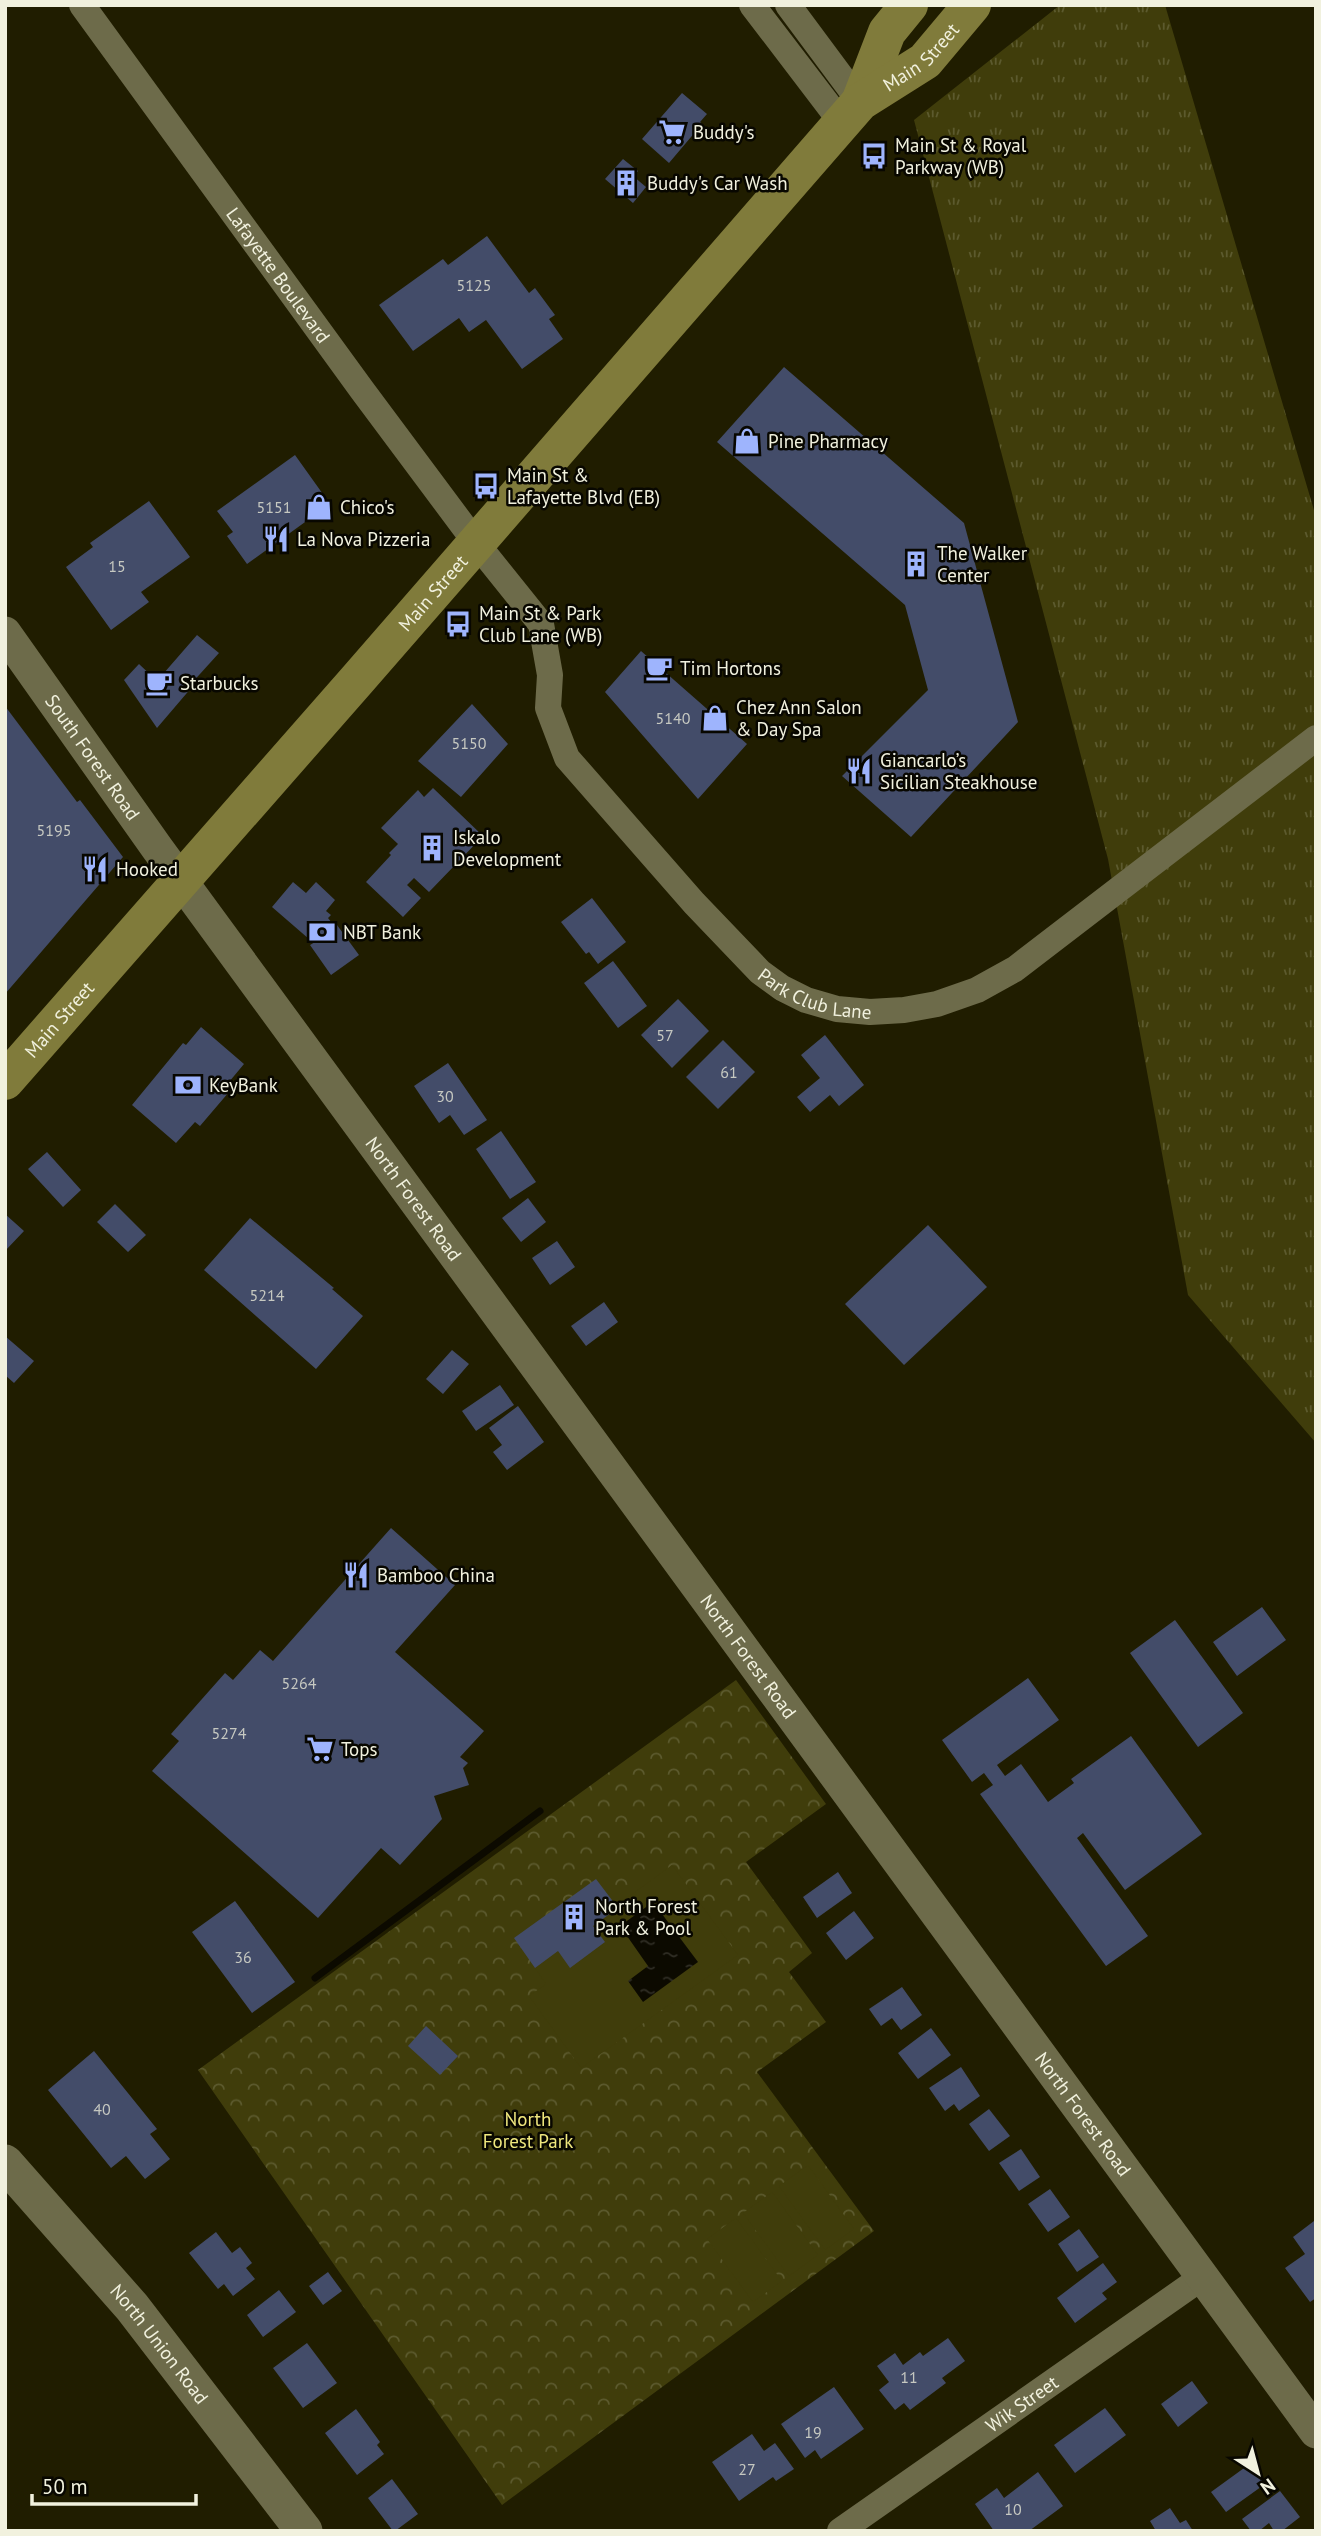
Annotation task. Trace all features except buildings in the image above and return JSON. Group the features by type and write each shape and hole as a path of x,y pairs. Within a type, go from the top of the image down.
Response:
{"main road":[{"name":"Main Street","path":"851,113 887,32 909,5"},
{"name":"Main Street","path":"5,1081 851,113 925,61 972,5"},
{"name":"North Union Road","path":"5,2163 132,2307 304,2531"}],"street":[{"name":"Lafayette Boulevard","path":"82,5 476,543"},
{"path":"752,5 851,113"},
{"path":"788,5 851,113"},
{"name":"Park Club Lane","path":"476,543 541,624 550,675 548,708 567,758 760,972 782,988 806,1000 837,1009 870,1012 937,1004 977,990 1015,969 1316,738"},
{"name":"South Forest Road","path":"5,633 100,770 181,880"},
{"name":"North Forest Road","path":"181,880 1316,2432"},
{"name":"Wik Street","path":"840,2531 1204,2276"}],"green space":[{"path":"1060,5 1165,5 1316,517 1316,1443 1188,1295 1108,859 914,120"},
{"name":"North Forest Park","path":"736,1680 826,1804 746,1862 812,1953 789,1972 826,2022 757,2072 874,2231 502,2505 198,2070"},
{"path":"672,1865 738,1955 581,2068 529,1996 546,1984 535,1968 558,1951 571,1967 605,1943 593,1926"},
{"path":"808,2165 854,2229 825,2250 779,2186"},
{"path":"772,2192 818,2255 789,2276 743,2213"},
{"path":"736,2218 782,2281 753,2302 707,2239"}],"water":[{"path":"653,1902 698,1962 643,2002 628,1981 648,1966 620,1926"}],"waterway":[{"path":"315,1978 540,1811"}],"place":[{"name":"Buddy's","path":"672,132"},
{"name":"Main St & Royal Parkway (WB)","path":"874,156"},
{"name":"Buddy's Car Wash","path":"626,183"},
{"name":"Pine Pharmacy","path":"747,441"},
{"name":"Main St & Lafayette Blvd (EB)","path":"486,486"},
{"name":"Chico's","path":"319,507"},
{"name":"La Nova Pizzeria","path":"276,539"},
{"name":"The Walker Center","path":"916,564"},
{"name":"Main St & Park Club Lane (WB)","path":"458,624"},
{"name":"Tim Hortons","path":"659,668"},
{"name":"Starbucks","path":"159,683"},
{"name":"Chez Ann Salon & Day Spa","path":"715,718"},
{"name":"Giancarlo’s Sicilian Steakhouse","path":"859,771"},
{"name":"Iskalo Development","path":"432,848"},
{"name":"Hooked","path":"95,869"},
{"name":"NBT Bank","path":"322,932"},
{"name":"KeyBank","path":"188,1085"},
{"name":"Bamboo China","path":"356,1575"},
{"name":"Tops","path":"320,1749"},
{"name":"North Forest Park & Pool","path":"574,1917"}]}
